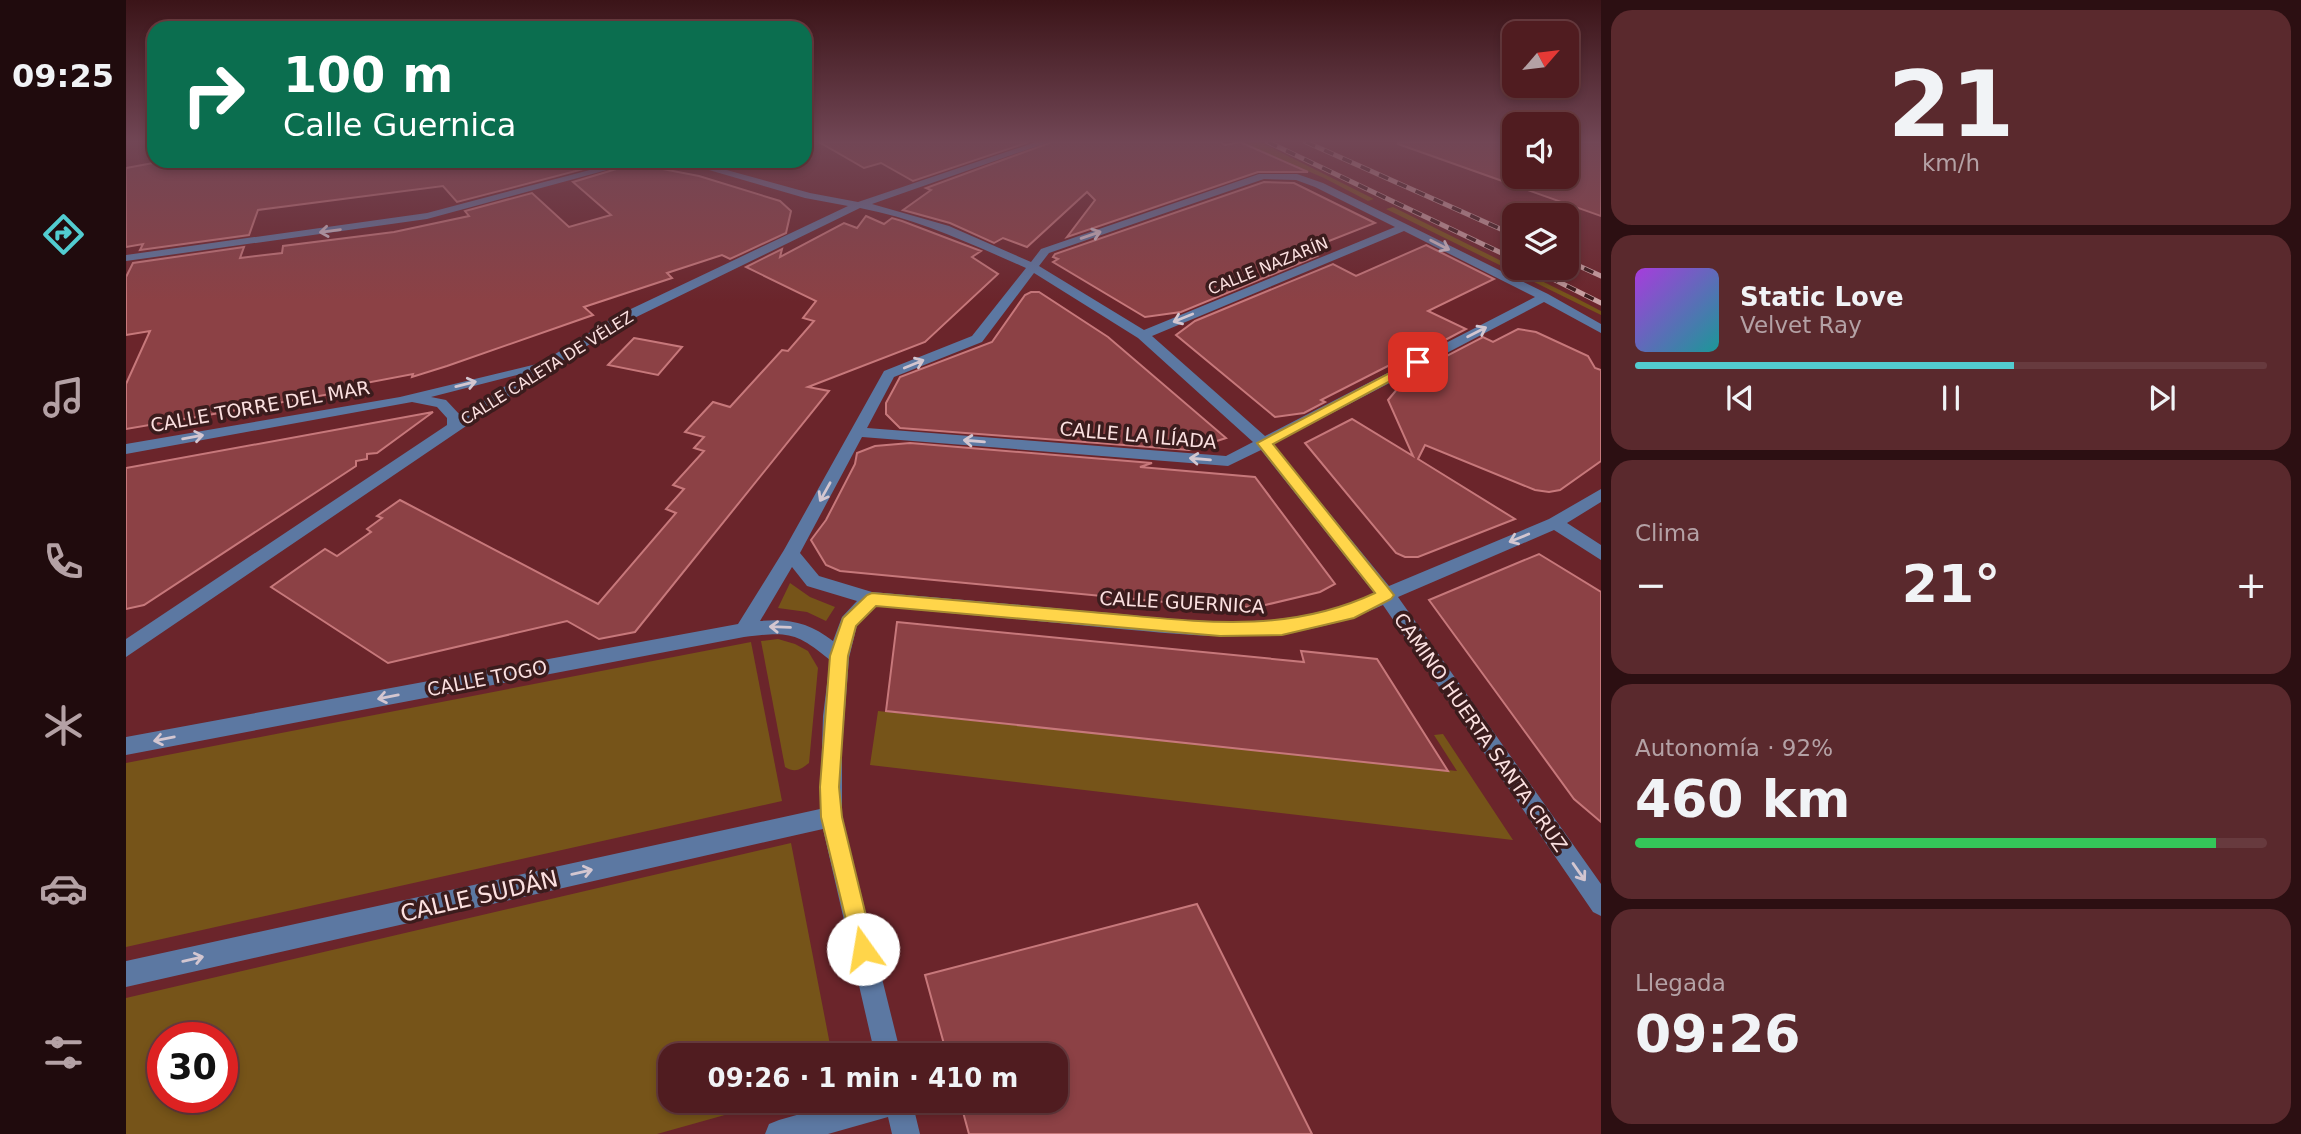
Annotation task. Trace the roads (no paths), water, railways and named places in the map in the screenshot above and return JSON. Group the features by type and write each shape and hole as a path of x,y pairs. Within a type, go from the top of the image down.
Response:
{"street":[{"path":"126,258 415,218 504,195"},
{"name":"CAMINO HUERTA SANTA CRUZ","path":"805,195 892,211 944,228 1033,267 1143,334 1264,443 1385,595 1601,904"},
{"name":"CALLE CALETA DE VÉLEZ","path":"126,649 548,364 619,320 859,205 889,195"},
{"path":"744,630 791,554 889,374 977,339 1045,251 1208,195"},
{"path":"1336,195 1405,227 1601,329"},
{"name":"CALLE NAZARÍN","path":"1143,334 1405,227"},
{"name":"CALLE LA ILÍADA","path":"858,432 1227,461 1545,298"},
{"name":"CALLE TORRE DEL MAR","path":"126,449 400,401 548,364"},
{"name":"CALLE TORRE DEL MAR","path":"400,401 426,399 441,403 454,417 454,428"},
{"name":"CALLE GUERNICA","path":"791,554 813,582 872,600 1220,630 1282,628 1348,613 1555,523 1601,495"},
{"path":"1555,523 1601,554"},
{"path":"872,600 849,623 839,656 830,787 831,817 885,1043"},
{"name":"CALLE TOGO","path":"126,746 781,625 808,631 839,656"},
{"name":"CALLE SUDÁN","path":"126,974 831,817"},
{"path":"779,1134 853,1113"},
{"path":"900,1113 906,1134"}],"railway":[{"path":"1379,195 1502,253"},
{"path":"1424,195 1502,230"},
{"path":"1579,266 1601,276"},
{"path":"1555,280 1601,303"}]}
